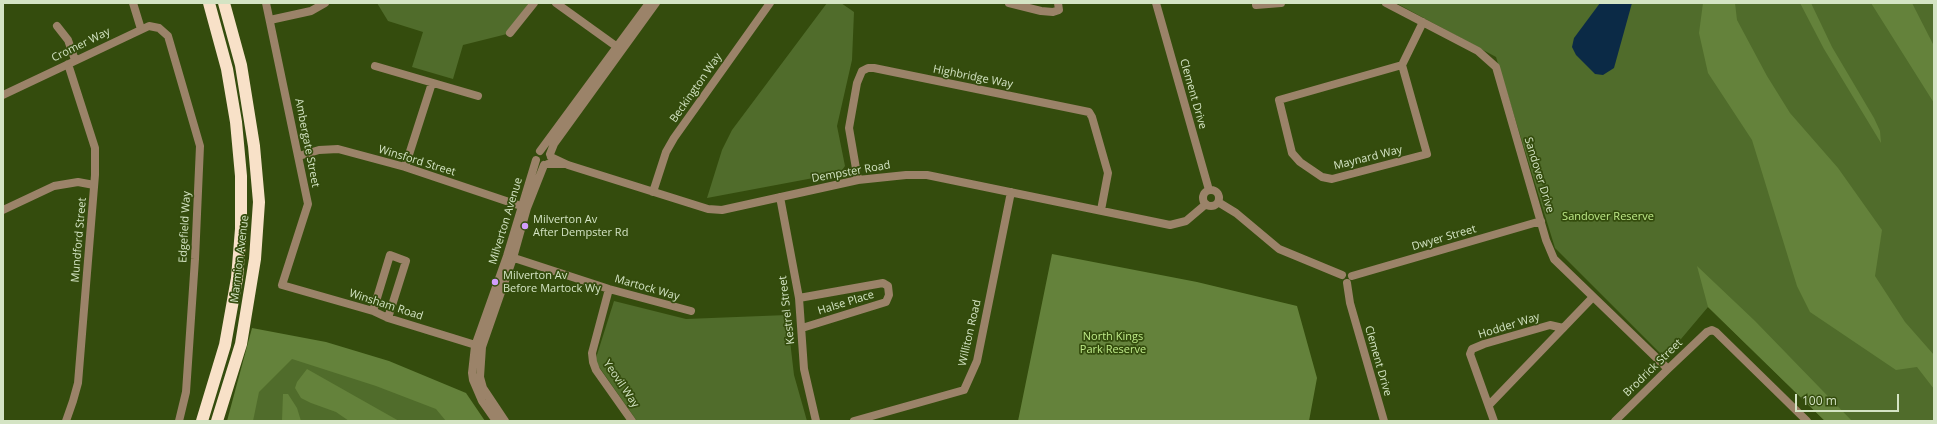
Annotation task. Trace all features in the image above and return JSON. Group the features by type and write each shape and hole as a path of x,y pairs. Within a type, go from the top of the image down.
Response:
{"highway":[{"name":"Marmion Avenue","path":"202,421 225,345 237,278 241,229 241,176 236,122 227,69 209,3"},
{"name":"Marmion Avenue","path":"217,421 241,344 255,259 259,202 254,146 241,65 224,3"}],"street":[{"path":"133,3 141,29"},
{"name":"Ambergate Street","path":"266,3 308,204 282,285"},
{"path":"270,20 311,11 325,3"},
{"path":"510,33 534,3"},
{"path":"556,3 618,48"},
{"name":"Milverton Avenue","path":"525,207 548,160 554,144 648,3"},
{"name":"Milverton Avenue","path":"540,151 618,48 656,3"},
{"name":"Beckington Way","path":"653,192 666,152 674,138 770,3"},
{"path":"1009,3 1042,11 1054,12 1060,10 1058,3"},
{"name":"Clement Drive","path":"1156,3 1209,190"},
{"path":"1256,5 1281,3"},
{"name":"Sandover Drive","path":"1386,3 1478,52 1496,67 1546,240 1554,258 1668,369"},
{"path":"1402,66 1423,22"},
{"name":"Mundford Street","path":"57,26 68,40 71,62 95,148 94,185 78,383 66,421"},
{"name":"Cromer Way","path":"3,95 149,26 159,28 168,36"},
{"name":"Edgefield Way","path":"168,36 200,146 195,259 186,392 179,421"},
{"path":"375,66 478,96"},
{"name":"Maynard Way","path":"1402,66 1427,154 1332,179 1322,177 1300,162 1292,153 1279,100 1402,66"},
{"name":"Highbridge Way","path":"858,180 849,128 857,83 862,71 868,68 874,68 1089,112 1092,117 1108,172 1101,210"},
{"path":"405,167 432,82"},
{"name":"Winsford Street","path":"299,156 319,150 338,149 405,167 525,207"},
{"path":"540,151 546,151 548,160 539,164 536,160 540,151"},
{"name":"Milverton Avenue","path":"496,421 482,401 473,380 472,373 479,347 510,257 525,207 536,160"},
{"name":"Dempster Road","path":"548,160 715,210 722,210 858,180 906,175 928,175 1170,225 1186,221 1206,204"},
{"path":"3,210 54,186 78,182 94,185"},
{"name":"Clement Drive","path":"1209,190 1214,190 1218,193 1218,202 1236,213 1279,249 1342,275"},
{"name":"Clement Drive","path":"1206,204 1203,198 1209,190"},
{"name":"Williton Road","path":"854,421 964,390 978,361 1011,192"},
{"name":"Kestrel Street","path":"780,197 799,298 804,369 816,421"},
{"path":"1206,204 1211,206 1218,202"},
{"name":"Dwyer Street","path":"1352,276 1541,221"},
{"path":"373,311 390,255 406,261 388,318"},
{"name":"Martock Way","path":"510,257 609,289 691,312"},
{"path":"1347,272 1352,276 1352,280 1347,283 1342,280 1342,275 1347,272"},
{"name":"Halse Place","path":"799,298 883,283 888,286 889,295 886,302 802,328"},
{"name":"Clement Drive","path":"1347,283 1350,303 1384,421"},
{"name":"Winsham Road","path":"282,285 373,311 388,318 479,347"},
{"name":"Yeovil Way","path":"609,289 592,353 593,362 596,370 632,421"},
{"path":"1490,404 1593,297"},
{"name":"Hodder Way","path":"1494,421 1490,404 1470,354 1472,349 1550,325 1563,328"},
{"name":"Brodrick Street","path":"1615,421 1707,332 1712,330 1716,332 1807,421"},
{"name":"Milverton Avenue","path":"479,347 480,377 483,388 506,421"}],"green space":[{"path":"377,3 529,3 507,34 463,45 453,79 412,67 423,32 388,21"},
{"path":"827,3 841,3 854,12 852,60 837,126 845,166 840,173 707,198 722,150 732,130"},
{"name":"Sandover Reserve","path":"1396,3 1934,3 1934,421 1825,421 1708,307 1665,358 1555,248 1496,57"},
{"path":"1703,3 1735,3 1737,20 1767,76 1790,113 1838,168 1882,230 1875,276 1905,322 1934,355 1934,389 1917,367 1896,370 1810,312 1797,286 1752,140 1708,73 1699,33"},
{"path":"1800,3 1811,3 1832,47 1874,118 1880,131 1881,143 1824,49"},
{"path":"1871,3 1912,3 1934,46 1934,103"},
{"name":"North Kings Park Reserve","path":"1052,254 1197,282 1297,306 1317,378 1309,421 1018,421"},
{"path":"1697,266 1755,321 1852,421 1825,421 1708,307"},
{"path":"614,301 686,319 787,315 794,375 807,421 637,421 595,361"},
{"path":"252,328 326,342 389,361 466,393 485,421 446,421 436,409 376,386 292,359 259,392 253,421 227,421"},
{"path":"254,334 471,421 233,421"},
{"path":"307,369 399,421 349,421 336,412 301,398 295,388 297,382"},
{"path":"283,394 288,394 297,408 301,421 282,421"}],"water":[{"path":"1600,3 1632,3 1614,68 1603,75 1595,74 1576,55 1572,47 1574,38"}],"place":[{"name":"Milverton Av After Dempster Rd","path":"525,226"},
{"name":"Milverton Av Before Martock Wy","path":"495,282"}]}
